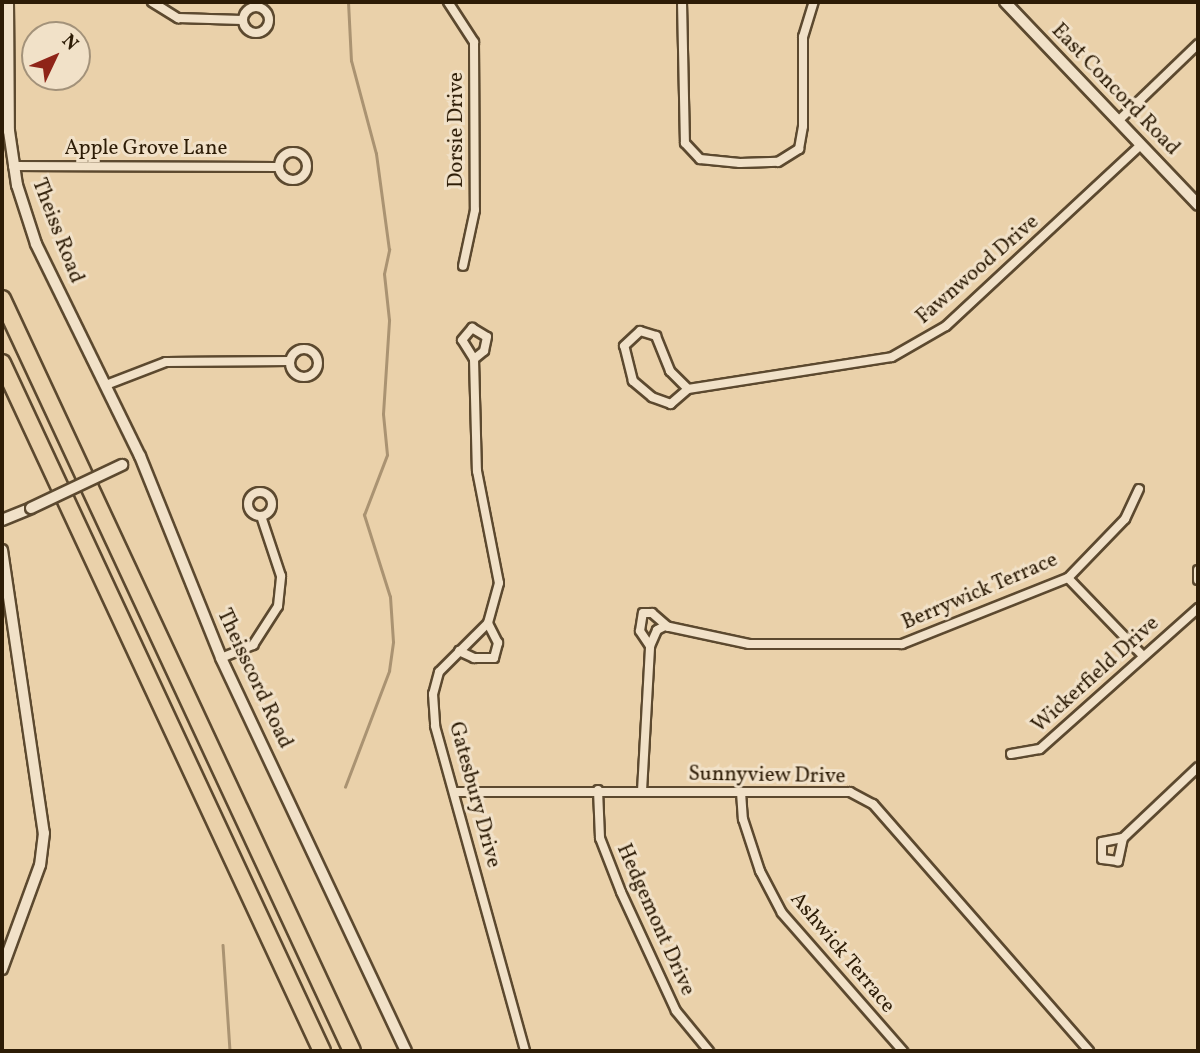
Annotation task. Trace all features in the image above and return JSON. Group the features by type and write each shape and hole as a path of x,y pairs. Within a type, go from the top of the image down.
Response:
{"highway":[{"path":"2,299 352,1051"},
{"path":"2,363 322,1051"}],"street":[{"name":"Theiss Road","path":"8,2 13,166 36,244 140,456"},
{"path":"152,2 178,18 242,20"},
{"name":"Dorsie Drive","path":"448,2 468,26 474,42 475,210 463,266"},
{"path":"682,2 685,143 700,159 717,163 778,162 792,157 802,138 803,37 814,2"},
{"name":"East Concord Road","path":"1005,2 1198,205"},
{"path":"1118,121 1198,44"},
{"name":"Fawnwood Drive","path":"688,389 670,371 656,336 640,331 624,346 633,381 653,397 670,404 688,389 856,366 920,343 976,299 1141,145"},
{"name":"Apple Grove Lane","path":"13,166 278,167"},
{"path":"459,651 474,658 494,658 498,643 488,623 499,583 477,471 474,359"},
{"path":"106,385 166,362 290,361"},
{"path":"2,520 140,456"},
{"name":"Theisscord Road","path":"140,456 221,659 406,1051"},
{"name":"Berrywick Terrace","path":"642,791 650,646 640,631 643,613 652,613 668,627 749,644 902,644 1068,578 1125,519 1139,489"},
{"path":"221,659 253,645 278,606 281,576 261,516"},
{"path":"2,551 44,833 40,864 2,969"},
{"path":"1198,570 1198,580"},
{"path":"1068,578 1143,656"},
{"name":"Wickerfield Drive","path":"1011,754 1040,749 1198,608"},
{"name":"Gatesbury Drive","path":"488,623 439,672 433,694 435,726 456,792 525,1051"},
{"path":"650,646 657,630 668,627"},
{"path":"1123,838 1198,767"},
{"name":"Hedgemont Drive","path":"598,790 600,838 621,892 676,1011 709,1051"},
{"name":"Sunnyview Drive","path":"456,792 850,792 873,804 1089,1051"},
{"name":"Ashwick Terrace","path":"741,792 743,819 756,858 782,913 903,1051"}],"waterway":[{"path":"345,787 389,671 393,642 390,597 364,515 387,455 383,414 389,320 384,274 389,250 376,154 351,61 348,2"},
{"path":"223,945 230,1051"}]}
